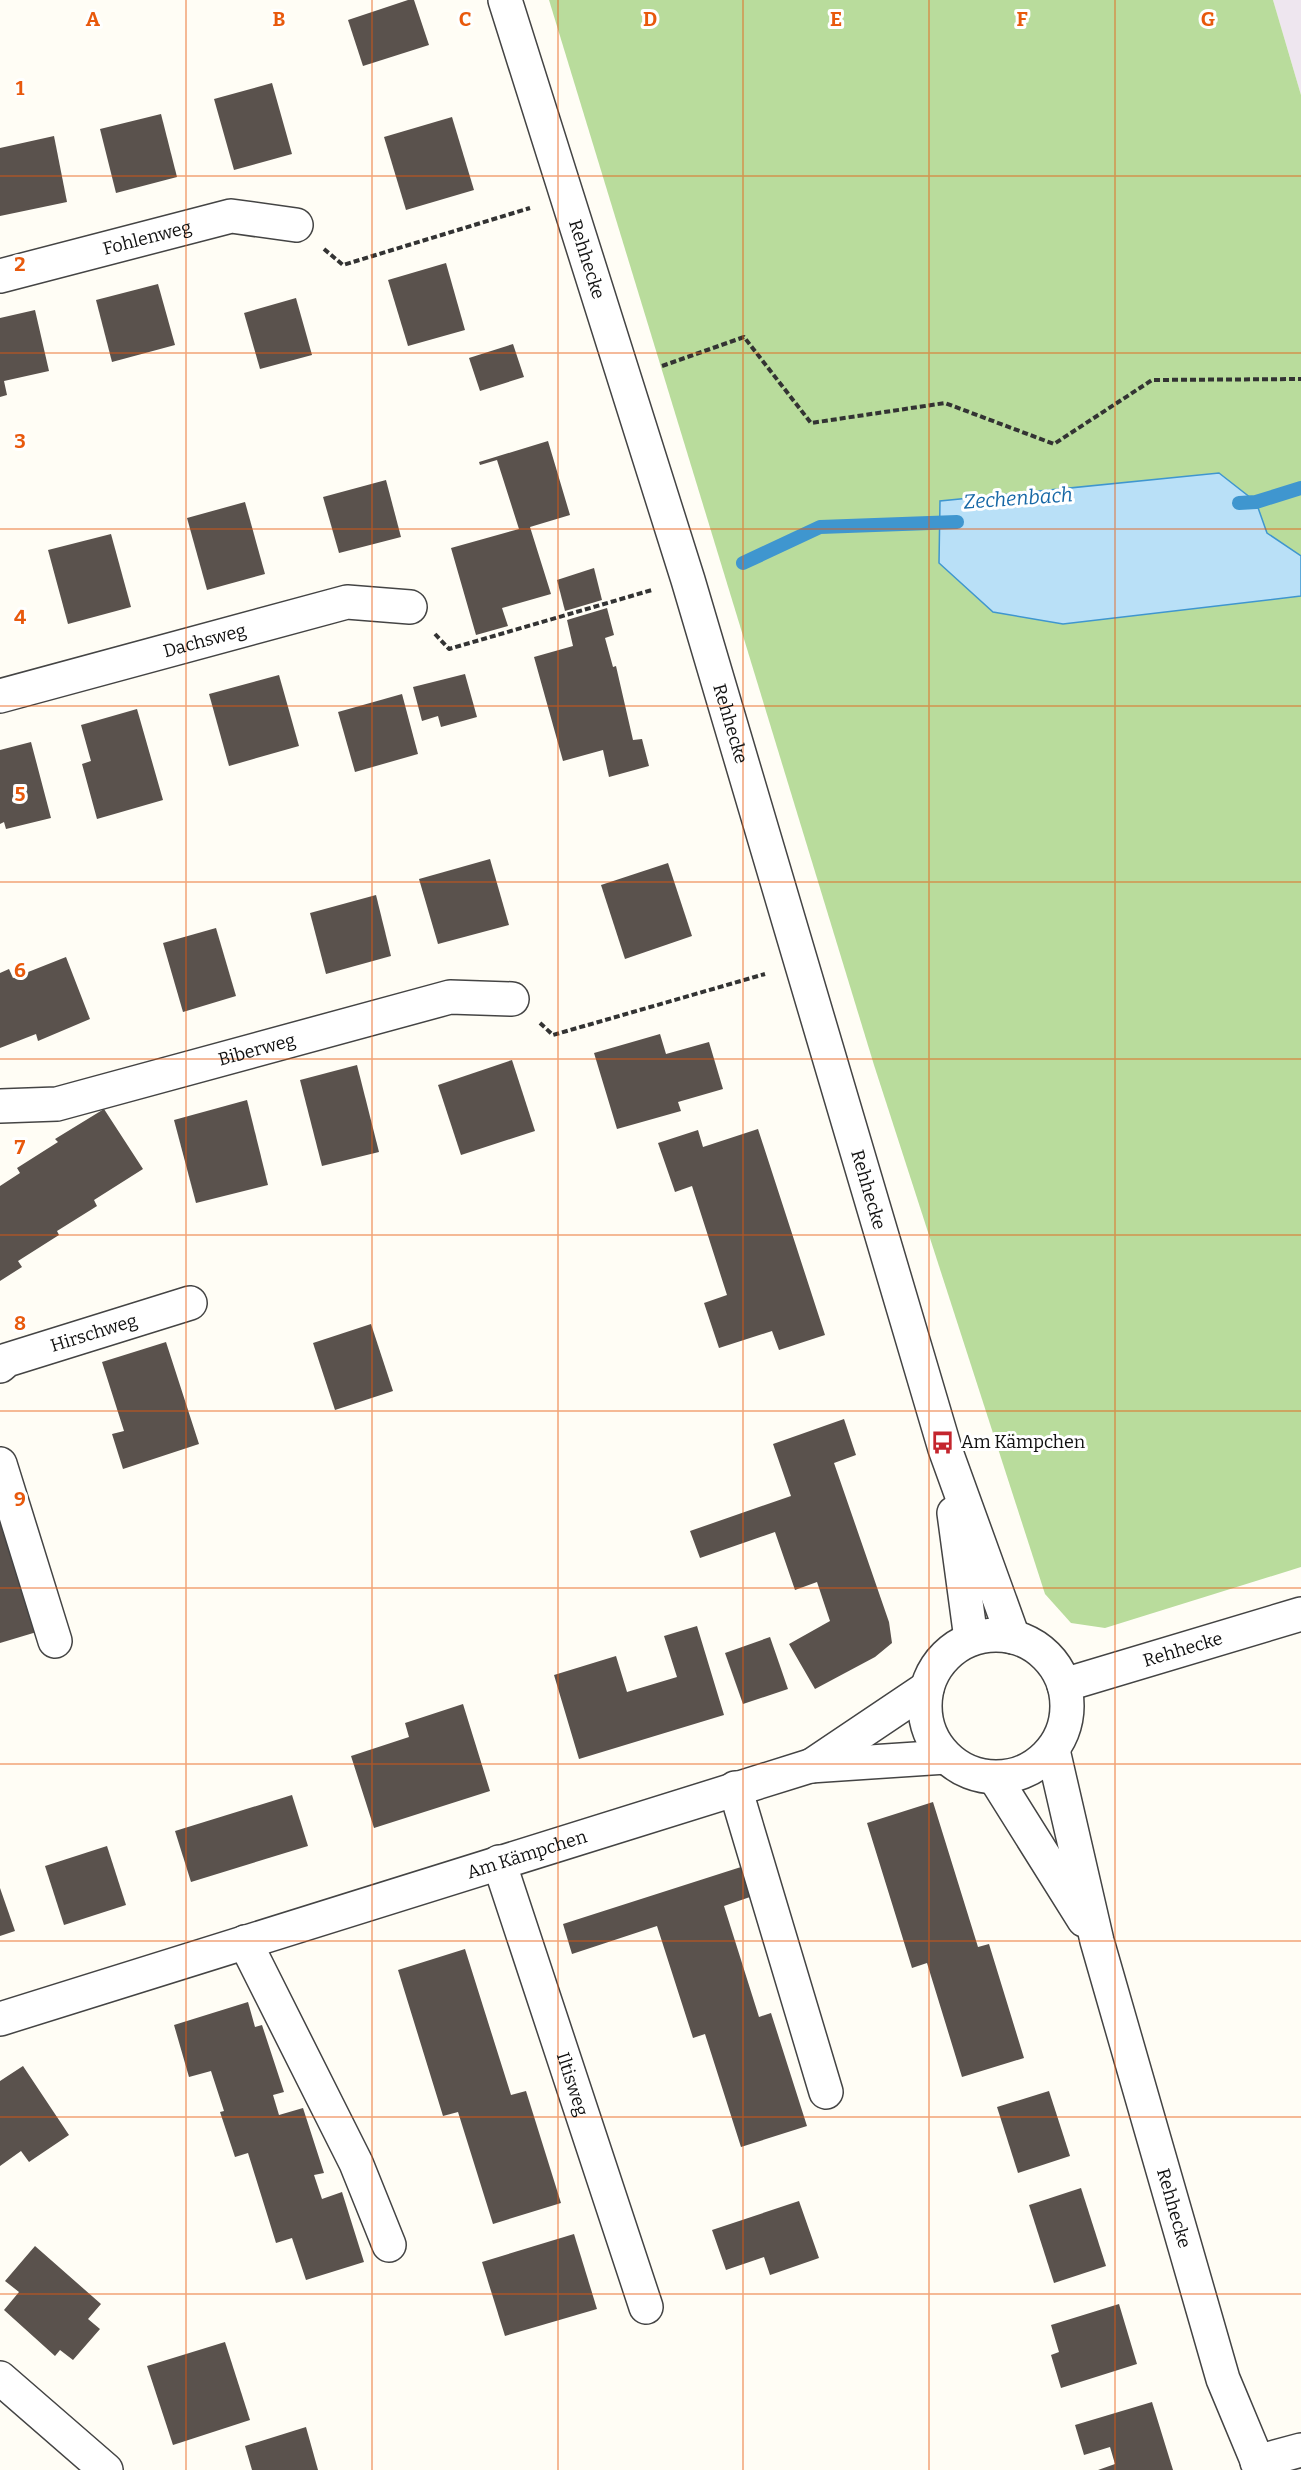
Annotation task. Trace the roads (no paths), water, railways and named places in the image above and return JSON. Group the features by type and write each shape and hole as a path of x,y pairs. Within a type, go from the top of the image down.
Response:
{"street":[{"name":"Rehhecke","path":"505,0 688,580 945,1449 1013,1637"},
{"name":"Fohlenweg","path":"0,276 231,216 296,225"},
{"name":"Dachsweg","path":"0,696 347,602 410,607"},
{"name":"Biberweg","path":"0,1106 57,1104 450,997 512,999"},
{"name":"Hirschweg","path":"0,1366 7,1360 190,1303"},
{"name":"Rehhecke","path":"945,1449 971,1639"},
{"path":"0,1464 55,1641"},
{"name":"Rehhecke","path":"1064,1685 1301,1614"},
{"path":"992,1635 1013,1637 1041,1652 1053,1663 1064,1685 1068,1707 1064,1730 1053,1750 1037,1765 1017,1775 995,1778 968,1772 946,1757 932,1737 925,1713 927,1688 936,1667 952,1650 971,1639 992,1635"},
{"name":"Am Kämpchen","path":"810,1766 927,1688"},
{"name":"Rehhecke","path":"1053,1750 1097,1941 1223,2379 1259,2466"},
{"name":"Am Kämpchen","path":"0,2019 810,1766 946,1757"},
{"name":"Rehhecke","path":"995,1778 1097,1941"},
{"path":"735,1788 825,2092"},
{"name":"Iltisweg","path":"499,1862 646,2307"},
{"path":"244,1942 356,2163 389,2245"},
{"path":"0,2378 106,2470"},
{"path":"1259,2466 1301,2450"}],"water":[{"path":"1219,473 1256,502 1267,533 1301,556 1301,596 1063,624 993,612 939,563 940,501"}],"waterway":[{"name":"Zechenbach","path":"1239,503 1256,502 1301,488"},
{"name":"Zechenbach","path":"743,563 820,527 957,522"}],"place":[{"name":"Am Kämpchen","path":"943,1442"}]}
